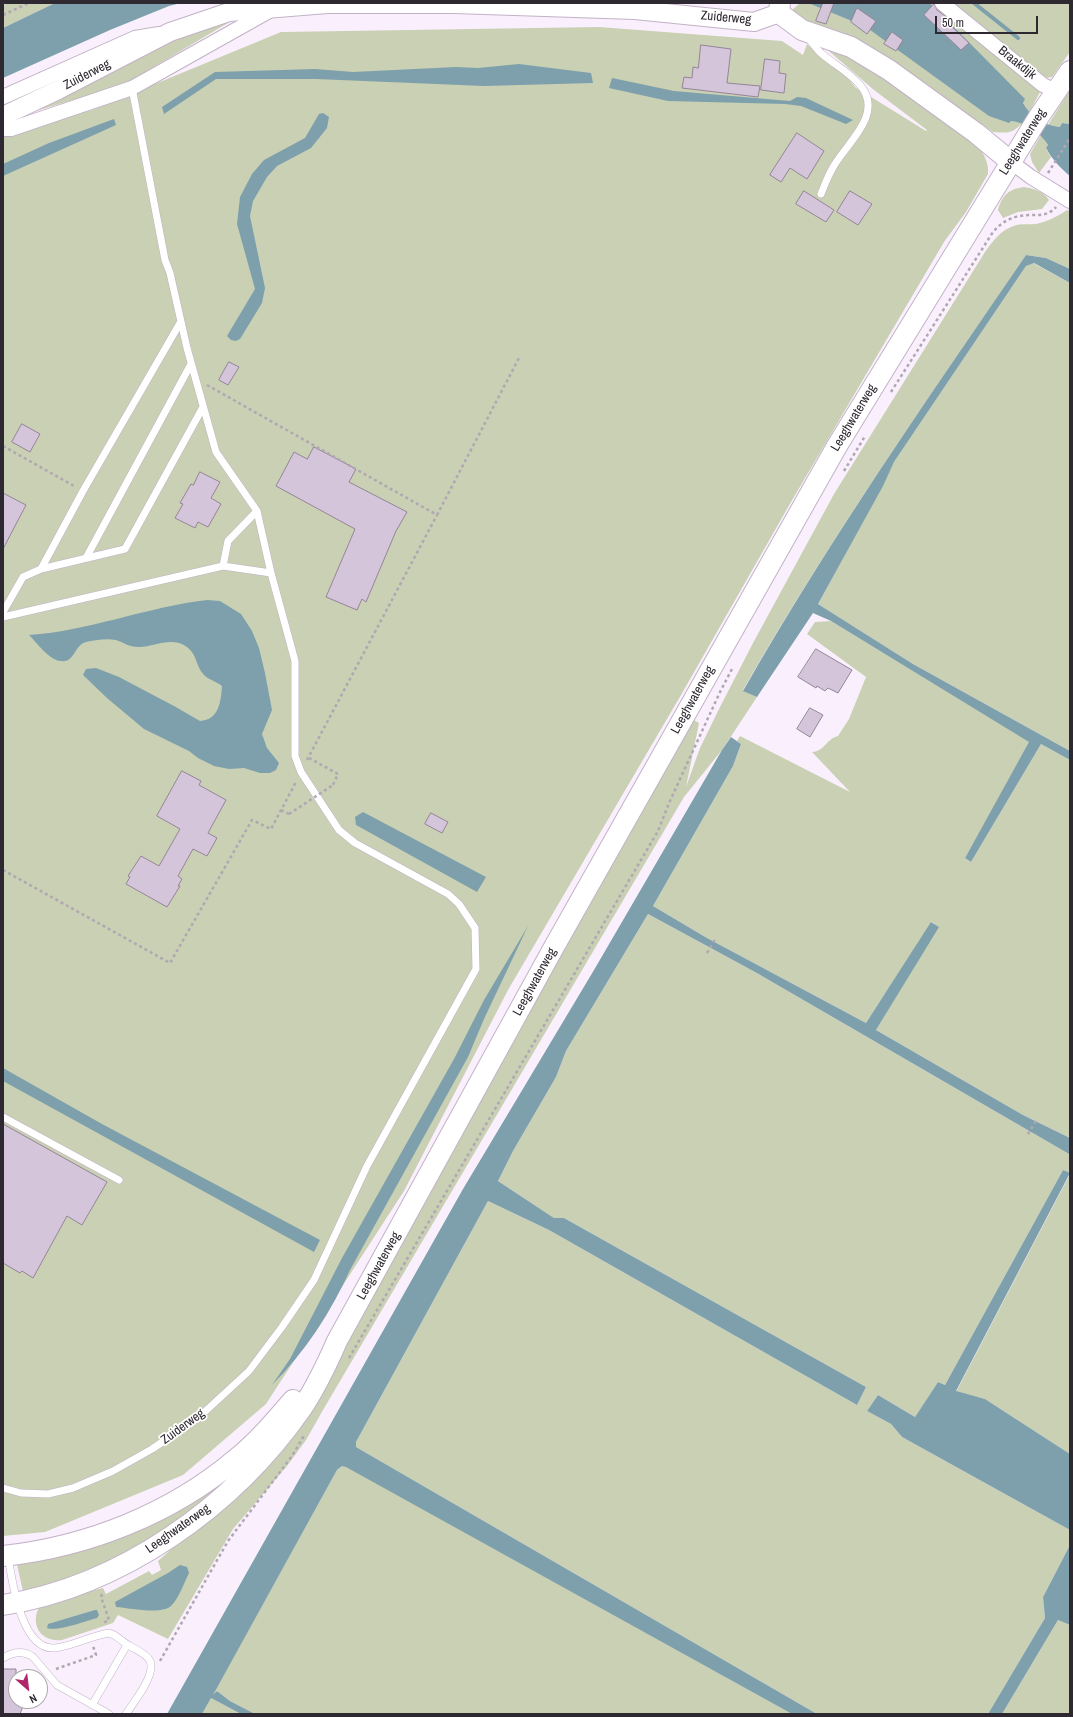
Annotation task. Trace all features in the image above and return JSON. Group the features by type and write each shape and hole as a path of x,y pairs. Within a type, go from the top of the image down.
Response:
{"main road":[{"name":"Zuiderweg","path":"780,8 802,30 851,47 889,70 976,134 1011,162"},
{"name":"Leeghwaterweg","path":"11,1604 57,1593 117,1567 156,1546 189,1524 226,1494 254,1466 282,1434 302,1407 321,1376 337,1341 558,940 825,466 1033,125 1070,71"},
{"name":"Leeghwaterweg","path":"6,1555 48,1549 112,1531 187,1495 236,1459 262,1435 299,1393 337,1341"}],"street":[{"name":"Braakdijk","path":"942,3 1043,84 1056,91"},
{"name":"Zuiderweg","path":"3,116 58,90 170,32 229,12 327,4 462,4 634,10 754,22 780,8"},
{"name":"Zuiderweg","path":"3,129 11,129 132,88 275,8"},
{"name":"Zuiderweg","path":"3,97 135,38 170,32"},
{"path":"1011,162 1067,199"}],"lane":[{"path":"802,30 822,54 847,72 861,86 869,101 866,117 861,129 834,165 821,194"},
{"path":"132,88 165,260 170,273 180,322 191,364 216,452 256,511 228,541 223,566"},
{"path":"42,569 83,491 180,322"},
{"path":"86,558 191,364"},
{"path":"3,612 23,577 42,569 126,549 203,407"},
{"name":"Zuiderweg","path":"3,1488 21,1493 48,1494 73,1488 113,1471 159,1445 198,1418 249,1371 282,1327 314,1280 367,1166 476,969 475,928 459,904 448,894 355,843 339,830 301,772 295,756 295,661 271,574 256,511"},
{"path":"3,616 223,566 271,574"},
{"path":"3,1117 119,1180"},
{"path":"164,1549 189,1524"},
{"path":"6,1555 11,1604 23,1621 28,1632 35,1640 43,1645 53,1648 108,1632 114,1634 127,1645 145,1655 150,1661 151,1670 148,1679 126,1714"},
{"path":"57,1593 99,1584"},
{"path":"92,1705 127,1645"},
{"path":"3,1658 10,1654 19,1652 28,1653 57,1685 109,1714"}],"path":[{"path":"3,15 29,3"},
{"path":"1046,176 1070,138"},
{"path":"890,394 992,232 1002,222 1019,216 1042,216 1052,211 1067,199"},
{"path":"3,870 170,963 252,820 270,829 281,810 520,356"},
{"path":"195,378 437,515"},
{"path":"843,472 866,433"},
{"path":"3,446 83,491"},
{"path":"348,1360 658,831 669,803 734,665"},
{"path":"281,810 289,814 333,785 338,774 308,758"},
{"path":"707,953 716,938"},
{"path":"1028,1134 1037,1119"},
{"path":"151,1670 160,1660 228,1541 292,1456 308,1428"}],"green space":[{"path":"8,3 55,3 3,28 3,5"},
{"path":"800,3 808,3 866,27 1011,121 1022,123 1009,132 993,132 858,39 826,27 801,20 791,11"},
{"path":"930,3 936,3 1039,88 1040,92 1029,113 1023,103 1024,99 955,28 936,11"},
{"path":"948,3 1070,3 1070,52 1052,77 1045,78"},
{"path":"221,20 233,20 123,85 9,119 158,44"},
{"path":"599,27 782,41 803,55 807,44 849,79 855,87 926,131 927,130 874,90 823,46 852,58 884,77 978,146 986,159 988,174 966,212 944,242 791,502 681,695 508,990 404,1191 266,1404 183,1475 45,1532 3,1536 3,133 92,110 281,32"},
{"path":"1070,90 1070,124 1062,123 1060,127 1048,125"},
{"path":"1041,135 1048,145 1046,149 1051,157 1039,173 1032,162 1030,154"},
{"path":"1024,187 1041,192 1049,200 1042,209 1018,212 1003,218 998,210 1004,197 1014,189"},
{"path":"1067,210 1070,211 1070,269 1046,258 1026,255 844,524 743,690 757,697 722,750 684,797 306,1440 287,1466 233,1529 168,1639 118,1615 113,1623 62,1640 47,1638 38,1629 36,1623 38,1610 42,1603 103,1588 106,1594 149,1571 152,1575 161,1570 158,1561 253,1476 692,719 699,723 686,787 700,748 720,707 834,494 983,255 1001,233 1011,227 1044,222"},
{"path":"1033,263 1070,283 1070,751 913,664 818,604 894,462 1026,266"},
{"path":"831,621 1030,742 965,858 971,862 1041,744 1070,760 1070,1138 1023,1115 876,1030 938,927 932,922 866,1023 707,938 653,906 733,766 741,744 737,741 740,736 850,792 812,752 820,750 838,736 849,719 866,677 807,634 815,622"},
{"path":"648,914 755,972 1069,1154 1070,1174 1063,1170 945,1385 938,1382 915,1417 878,1395 867,1411 891,1424 902,1437 1070,1530 1070,1545 1043,1597 1045,1618 988,1714 817,1714 356,1447 356,1442 488,1201 549,1230 857,1405 866,1387 564,1218 554,1218 498,1181 513,1151 556,1077 566,1051"},
{"path":"1070,1174 1070,1454 985,1399 956,1392"},
{"path":"255,1449 226,1488 128,1556 24,1596 16,1560 59,1552"},
{"path":"342,1466 346,1466 792,1714 255,1714 230,1701 217,1691 211,1698 241,1714 202,1714 337,1470"},
{"path":"1058,1620 1070,1625 1070,1714 1002,1714"}],"water":[{"path":"55,3 181,3 169,6 110,30 3,78 3,28"},
{"path":"808,3 930,3 936,11 955,28 1025,99 1023,103 1026,108 1038,120 1060,127 1062,123 1070,124 1070,176 1054,160 1046,148 1048,145 1032,128 1017,122 1011,121 1009,123 989,116 866,27"},
{"path":"519,64 591,73 593,83 484,86 316,79 216,79 164,114 162,107 215,72 315,69 353,72 456,67 478,68"},
{"path":"612,78 674,91 790,101 797,97 806,98 853,120 846,124 801,106 785,104 668,101 609,88"},
{"path":"323,113 329,117 327,128 311,148 277,166 267,177 253,201 250,216 265,288 262,303 240,339 236,341 231,340 227,336 255,289 237,224 240,197 252,174 264,160 305,138 319,114"},
{"path":"114,119 116,125 3,176 3,164 49,143"},
{"path":"1026,255 1046,258 1070,269 1070,283 1034,263 1026,266 894,462 883,486 818,604 913,664 1070,751 1070,760 1041,744 971,862 965,858 1029,742 831,621 813,613 757,697 743,691 844,524"},
{"path":"207,600 220,601 241,614 252,631 259,648 272,710 262,734 267,748 279,763 276,770 270,773 260,773 244,768 229,769 214,766 198,758 189,751 144,729 107,698 83,675 86,669 96,668 119,677 200,721 206,720 218,709 222,686 201,672 193,653 187,647 175,642 145,647 135,647 109,639 89,641 82,644 72,657 66,661 61,661 52,658 29,635 74,629 162,608"},
{"path":"731,737 741,744 733,766 653,906 707,938 866,1023 931,922 939,927 876,1030 1023,1115 1070,1138 1070,1162 1069,1154 755,972 648,914 566,1051 556,1077 513,1151 498,1181 554,1218 564,1218 866,1387 857,1405 549,1230 488,1201 356,1442 356,1447 817,1714 792,1714 342,1466 337,1470 213,1695 217,1691 230,1701 255,1714 241,1714 211,1698 202,1714 167,1714 463,1189"},
{"path":"363,812 486,877 477,892 356,825 355,817"},
{"path":"528,926 484,1019 468,1057 350,1270 343,1286 326,1316 306,1345 272,1385 290,1359 342,1258 454,1059 484,1000"},
{"path":"3,1068 102,1124 320,1240 314,1252 3,1081"},
{"path":"1063,1170 1070,1173 956,1391 985,1399 1070,1454 1070,1530 902,1437 891,1424 867,1411 878,1395 915,1417 938,1382 945,1385"},
{"path":"1070,1545 1070,1625 1058,1620 1002,1714 988,1714 1045,1618 1043,1597"},
{"path":"180,1565 187,1567 189,1573 179,1595 171,1606 166,1609 152,1611 116,1607 115,1602"},
{"path":"97,1610 99,1615 97,1618 58,1629 47,1628 48,1624"}],"building":[{"path":"823,3 834,3 826,24 816,21"},
{"path":"934,4 937,10 949,19 946,21 969,43 961,50 924,15"},
{"path":"857,8 876,21 867,34 851,22"},
{"path":"892,32 903,40 896,51 884,44"},
{"path":"701,45 731,49 727,83 760,86 758,97 682,88 684,77 692,78 693,67 698,68"},
{"path":"765,59 780,61 779,73 786,74 784,93 761,90"},
{"path":"797,133 824,151 807,179 790,168 781,182 770,175"},
{"path":"804,191 834,210 826,222 796,204"},
{"path":"850,191 872,204 858,225 837,212"},
{"path":"229,362 239,367 228,385 219,380"},
{"path":"22,424 40,434 30,452 12,442"},
{"path":"314,447 356,469 349,482 407,512 396,531 366,602 362,599 357,610 326,597 355,529 276,486 294,452 307,459"},
{"path":"200,472 220,482 211,498 221,504 208,527 198,522 195,528 175,518 183,504 180,503"},
{"path":"3,493 26,505 3,549"},
{"path":"816,649 852,670 838,693 828,688 825,691 817,686 816,688 798,677"},
{"path":"810,708 823,715 810,737 797,729"},
{"path":"182,771 201,781 199,785 226,800 208,833 217,838 207,856 193,849 178,876 182,879 178,886 180,886 167,907 126,884 130,877 128,876 141,856 159,866 180,829 157,816"},
{"path":"431,813 448,822 442,833 425,824"},
{"path":"3,1124 107,1182 82,1225 67,1216 33,1278 22,1271 20,1273 3,1263"},
{"path":"3,1669 8,1669 8,1709 22,1709 20,1714 3,1714"}],"waterway":[{"path":"974,3 1018,38"}]}
